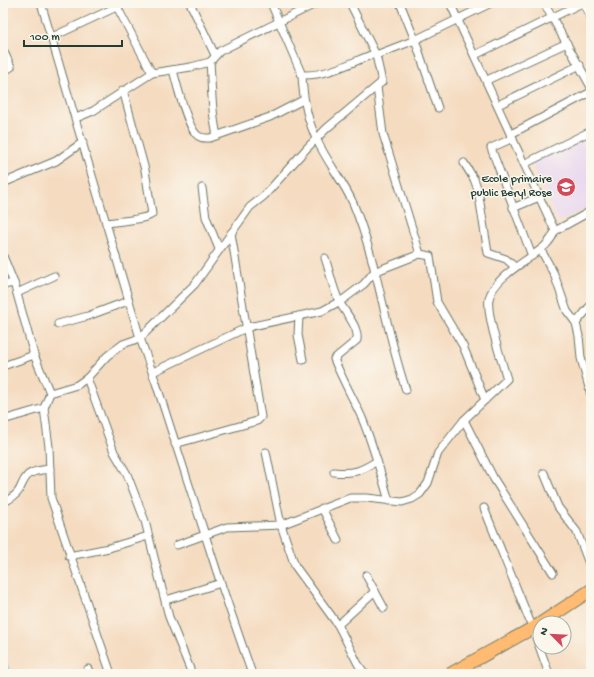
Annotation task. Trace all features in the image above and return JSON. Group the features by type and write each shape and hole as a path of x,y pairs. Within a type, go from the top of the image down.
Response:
{"main road":[{"path":"553,615 591,590"},
{"path":"457,672 532,628"}],"street":[{"path":"41,3 76,118 128,301 153,372 205,536 252,674"},
{"path":"52,37 116,5 125,3"},
{"path":"190,3 215,55"},
{"path":"271,3 302,75 303,100 316,139 352,202 373,262 374,272 385,310 396,361 406,390"},
{"path":"217,135 212,115 210,62 215,55 220,51 317,3"},
{"path":"50,393 77,385 87,378 107,356 122,344 140,338 196,284 219,249 250,207 264,196 316,139 365,95 382,82 376,56 350,3"},
{"path":"400,3 415,40 438,108"},
{"path":"450,3 487,80 555,230"},
{"path":"302,75 322,74 371,54 376,56 415,40 491,3"},
{"path":"544,3 591,87"},
{"path":"475,55 552,19 582,3 591,18"},
{"path":"116,5 152,73"},
{"path":"487,80 567,43"},
{"path":"3,50 11,66 3,72"},
{"path":"76,118 93,111 123,90 152,73 210,62"},
{"path":"498,105 580,65"},
{"path":"173,70 182,104 196,135 202,138 217,135 270,117 303,100"},
{"path":"377,87 383,134 420,254"},
{"path":"106,223 142,219 149,217 152,214 145,170 123,90"},
{"path":"532,256 491,148 591,92"},
{"path":"524,164 591,131"},
{"path":"3,183 56,161 83,142"},
{"path":"464,163 474,179 478,190 488,253 506,259 515,267"},
{"path":"202,188 206,217 219,249"},
{"path":"513,208 539,197"},
{"path":"177,545 227,527 282,524 350,498 367,498 402,502 412,499 420,494 428,484 438,453 464,420 507,379 492,324 489,300 494,287 515,267 541,250 551,239 555,230 591,211"},
{"path":"175,444 257,421 261,416 248,327 231,232"},
{"path":"541,250 554,274 567,310 576,323 581,358 591,395"},
{"path":"153,372 248,327 322,311 339,302 364,284 374,272 420,254 430,256 437,302 463,346 485,400"},
{"path":"3,256 14,283 34,355 50,393 44,408 48,426 51,498 69,556 93,618 111,674"},
{"path":"325,258 339,302 352,323 358,338 334,359 361,417 378,460 389,501"},
{"path":"17,293 54,276"},
{"path":"3,285 14,283"},
{"path":"58,324 88,316 128,301"},
{"path":"576,323 591,305"},
{"path":"299,316 298,335 303,360"},
{"path":"3,366 34,355"},
{"path":"87,378 114,452 127,474 145,521 173,630 192,674"},
{"path":"3,420 44,408"},
{"path":"464,420 494,479 553,573"},
{"path":"266,452 282,524 295,566 338,625 358,664 365,674"},
{"path":"334,472 354,472 362,470 378,460"},
{"path":"6,501 16,496 28,475 35,471 50,469"},
{"path":"544,473 558,507 578,532 591,569"},
{"path":"322,508 338,540"},
{"path":"484,508 533,615"},
{"path":"69,556 109,548 148,536"},
{"path":"366,575 384,608"},
{"path":"166,600 221,583"},
{"path":"338,625 375,591"},
{"path":"545,655 549,674"}],"shaded area":[{"name":"Ecole primaire public Beryl Rose","path":"591,131 591,206 558,222 530,161"}],"waterway":[{"path":"3,663 8,674"}],"place":[{"name":"Ecole primaire public Beryl Rose","path":"566,187"}]}
